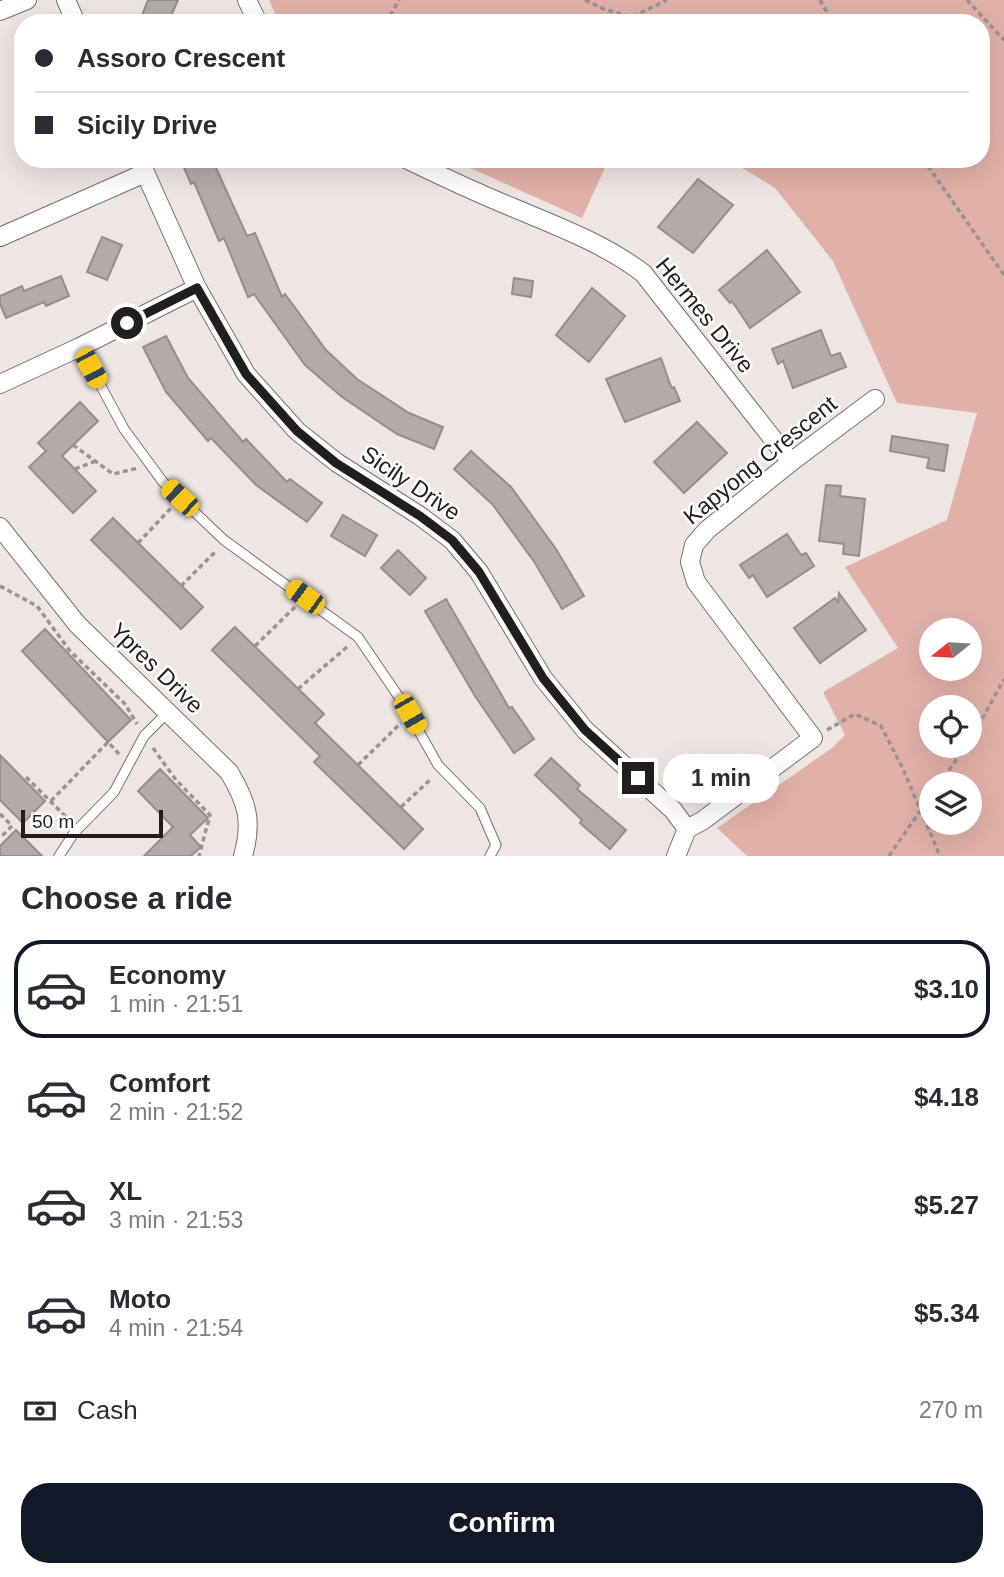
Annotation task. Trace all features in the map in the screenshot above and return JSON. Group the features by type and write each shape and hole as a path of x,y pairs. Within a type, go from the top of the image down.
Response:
{"street":[{"path":"0,11 27,0"},
{"path":"0,237 138,168"},
{"name":"Sicily Drive","path":"143,168 197,288 246,374 297,431 336,463 420,516 452,540 479,572 543,678 577,720 673,810 687,829"},
{"name":"Hermes Drive","path":"424,168 474,192 591,240 618,255 643,274 791,462"},
{"path":"0,384 197,288"},
{"name":"Kapyong Crescent","path":"813,738 696,582 690,562 694,545 707,530 875,399"},
{"name":"Ypres Drive","path":"0,527 77,624 229,772 243,796 248,818 243,856"},
{"path":"676,856 687,829 702,821 813,738"}],"lane":[{"path":"80,347 124,429 163,482 226,541 358,637 410,714 442,769 480,808 496,845 490,856"},
{"path":"59,856 78,829 114,792 144,736 167,713"}],"path":[{"path":"585,0 622,14"},
{"path":"640,14 667,0"},
{"path":"967,0 980,14"},
{"path":"990,25 1004,40"},
{"path":"929,168 1004,275"},
{"path":"73,445 113,474 150,465"},
{"path":"75,469 96,461"},
{"path":"138,543 180,498"},
{"path":"181,586 226,541"},
{"path":"0,586 37,606 70,651 125,704 140,729"},
{"path":"255,646 305,597"},
{"path":"299,689 358,637"},
{"path":"982,719 1004,679"},
{"path":"358,765 410,714"},
{"path":"813,738 855,714 881,726 903,769 919,812 889,856"},
{"path":"51,801 108,742"},
{"path":"149,743 176,780 210,815 199,856"},
{"path":"401,807 442,769"},
{"path":"26,777 78,829"},
{"path":"0,814 12,826 0,838"},
{"path":"930,835 940,856"}],"shaded area":[{"path":"269,0 1004,0 1004,856 747,856 717,828 832,748 845,735 823,692 898,648 845,567 947,520 977,413 897,403 833,261 775,188 743,168 990,168 990,14 275,14"},
{"path":"470,168 605,168 582,218"}],"building":[{"path":"148,0 178,0 172,14 143,14"},
{"path":"184,168 216,168 247,236 255,233 282,297 285,294 326,350 357,379 409,413 443,427 434,449 397,434 342,397 305,365 254,294 248,297 224,238 219,241 194,182 191,184"},
{"path":"698,179 733,205 693,253 658,227"},
{"path":"102,237 122,245 107,280 87,272"},
{"path":"767,250 800,292 750,328 732,301 730,303 719,290"},
{"path":"61,276 69,296 46,306 44,302 6,318 0,304 0,296 22,286 24,291"},
{"path":"514,278 533,281 531,297 512,294"},
{"path":"592,288 625,316 589,362 556,335"},
{"path":"821,330 831,356 840,353 846,367 793,388 783,361 778,364 772,349"},
{"path":"166,336 188,378 243,442 246,439 287,482 290,479 322,503 307,522 256,485 211,438 208,441 166,392 143,347"},
{"path":"661,358 670,384 680,401 625,422 606,379"},
{"path":"80,402 98,421 62,456 96,491 73,513 29,467 46,451 38,443"},
{"path":"697,422 727,453 684,493 654,462"},
{"path":"892,436 948,445 944,471 927,468 929,458 890,451"},
{"path":"471,451 511,487 556,549 584,596 562,609 535,563 493,505 454,469"},
{"path":"826,485 841,486 840,496 865,499 859,556 843,554 844,544 819,541"},
{"path":"343,515 377,535 365,556 331,536"},
{"path":"113,518 203,607 181,629 91,540"},
{"path":"787,534 801,555 806,553 814,566 767,597 753,575 749,578 740,565"},
{"path":"398,550 426,578 410,595 381,568"},
{"path":"839,593 866,630 820,663 794,628 835,598 838,602"},
{"path":"446,599 509,708 512,707 534,739 514,753 475,696 425,611"},
{"path":"235,627 324,714 315,723 423,829 404,849 314,762 320,756 212,650"},
{"path":"45,629 131,720 108,742 22,651"},
{"path":"0,755 45,801 23,823 0,800"},
{"path":"551,758 580,785 577,789 626,830 610,849 580,823 582,820 535,775"},
{"path":"160,769 208,818 190,835 201,847 191,856 144,856 173,827 138,791"},
{"path":"16,830 42,856 0,856 0,846"}],"route":[{"path":"127,323 197,288 246,374 297,431 336,463 420,516 452,540 479,572 543,678 585,730 638,778"}]}
